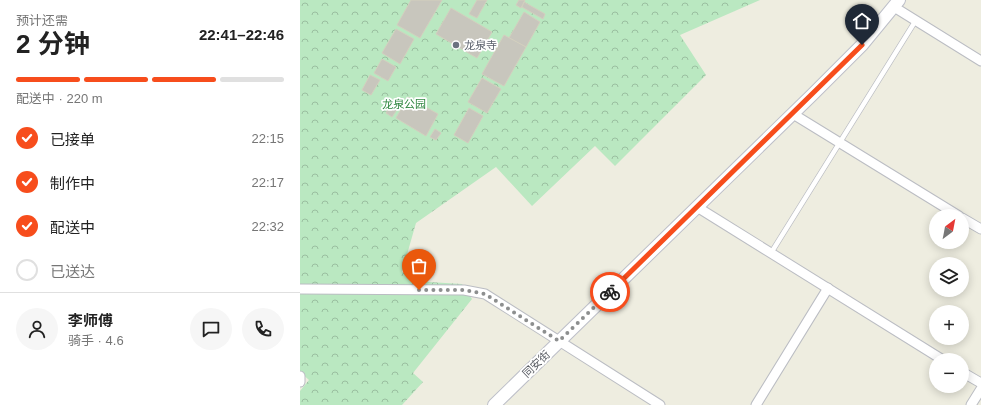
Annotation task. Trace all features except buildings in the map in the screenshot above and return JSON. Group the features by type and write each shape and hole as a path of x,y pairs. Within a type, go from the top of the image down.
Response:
{"main road":[{"name":"同安街","path":"494,405 862,45 896,3"}],"street":[{"path":"896,3 916,20 981,61"},
{"path":"793,114 948,209"},
{"path":"697,208 932,353"},
{"path":"969,222 981,229"},
{"path":"756,405 828,288"},
{"path":"300,289 477,291 485,294 660,405"},
{"path":"300,376 300,382"},
{"path":"969,376 981,383"},
{"path":"971,405 981,389"}],"lane":[{"path":"771,253 916,20"}],"green space":[{"name":"龙泉公园","path":"300,0 760,0 680,35 706,75 615,166 595,146 532,206 496,167 416,223 402,272 429,282 462,284 472,299 413,373 423,382 402,405 300,405 300,391 309,380 300,372"}],"way so far":[{"path":"419,290 477,291 485,294 559,341 610,292"}],"place":[{"name":"龙泉寺","path":"456,45"}],"route":[{"path":"610,292 862,45"}]}
